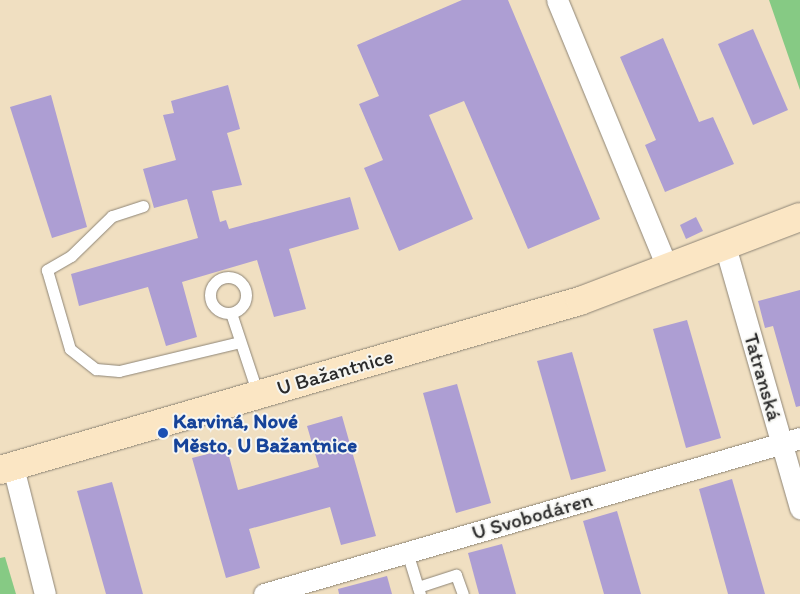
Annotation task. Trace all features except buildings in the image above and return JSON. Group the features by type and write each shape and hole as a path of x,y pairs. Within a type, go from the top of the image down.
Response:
{"street":[{"path":"557,0 668,269"},
{"name":"U Bažantnice","path":"6,468 580,301 800,217"},
{"name":"Tatranská","path":"725,246 791,440 800,508"},
{"name":"U Svobodáren","path":"264,594 791,440"},
{"path":"6,468 45,594"}],"lane":[{"path":"143,206 112,216 71,256 47,270 70,349 96,369 119,371 240,342"},
{"path":"231,313 258,394"},
{"path":"407,552 419,590 456,575 464,594"}],"green space":[{"path":"769,0 800,0 800,90"},
{"path":"5,557 16,594 0,594 0,558"}],"place":[{"name":"Karviná, Nové Město, U Bažantnice","path":"163,433"}]}
